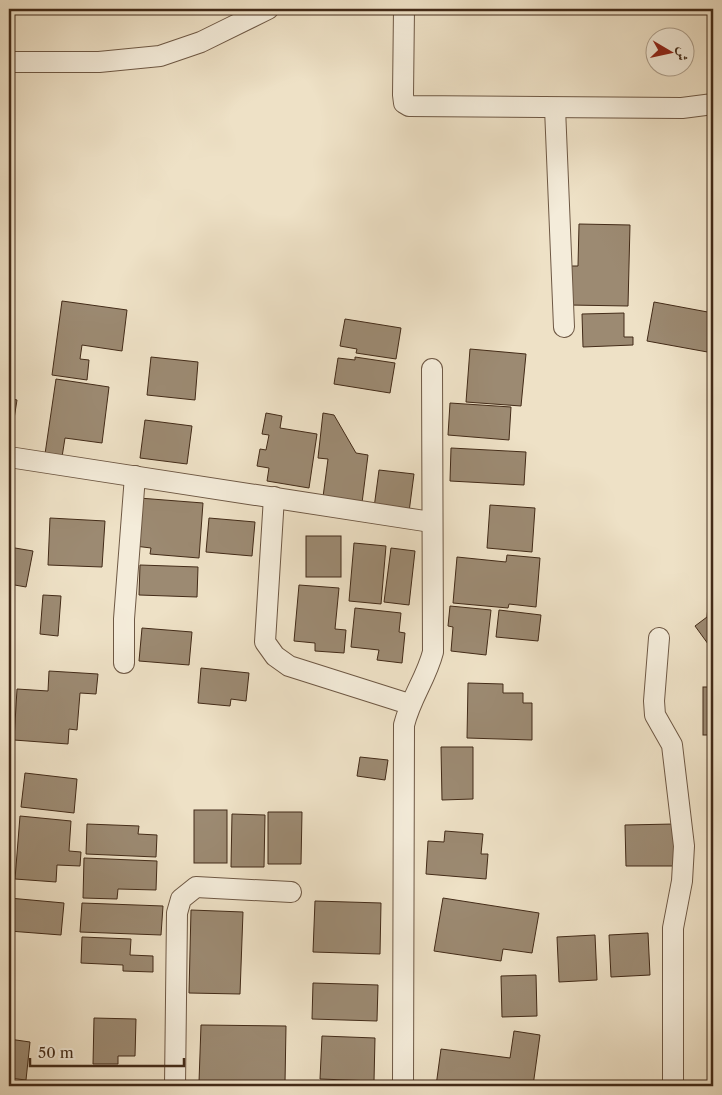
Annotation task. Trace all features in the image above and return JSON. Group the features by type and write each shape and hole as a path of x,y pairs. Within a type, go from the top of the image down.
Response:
{"street":[{"path":"9,62 99,62 160,56 201,42 268,9"},
{"path":"404,9 404,103 409,106 682,108 713,104"},
{"path":"555,108 564,327"},
{"path":"403,1086 404,725 409,704 429,669 433,652 431,522 432,369"},
{"path":"9,457 431,522"},
{"path":"124,663 124,619 134,476"},
{"path":"274,497 265,642 268,649 275,656 296,669 409,704"},
{"path":"659,638 654,701 655,715 672,745 684,846 682,881 672,928 673,1086"},
{"path":"175,1086 178,913 182,899 196,888 291,892"}],"building":[{"path":"579,224 630,225 628,306 569,305 570,266 578,266"},
{"path":"62,301 127,310 122,351 82,345 80,359 89,360 87,380 52,375"},
{"path":"654,302 713,313 713,353 647,341"},
{"path":"624,313 624,337 633,337 633,345 583,347 582,314"},
{"path":"345,319 401,328 396,359 356,353 357,349 340,346"},
{"path":"470,349 526,354 521,406 466,402"},
{"path":"151,357 198,362 195,400 147,395"},
{"path":"355,357 395,363 390,393 334,384 338,358 355,360"},
{"path":"56,379 109,387 102,443 65,438 62,457 45,454"},
{"path":"9,398 17,400 11,438 9,438"},
{"path":"450,403 511,407 509,440 448,435"},
{"path":"266,413 282,416 280,428 317,434 309,488 267,481 269,468 257,466 260,449 266,450 269,435 262,434"},
{"path":"323,413 334,415 356,453 368,455 362,503 323,497 328,459 318,458"},
{"path":"145,420 192,426 187,464 140,458"},
{"path":"451,448 526,452 524,485 450,481"},
{"path":"379,470 414,474 409,512 374,508"},
{"path":"139,498 203,503 199,558 150,554 151,548 135,546"},
{"path":"490,505 535,508 532,552 487,548"},
{"path":"50,518 105,521 102,567 48,565"},
{"path":"209,518 255,522 252,556 206,552"},
{"path":"306,536 341,536 341,577 306,577"},
{"path":"354,543 386,546 381,604 349,601"},
{"path":"9,547 33,551 26,587 9,584"},
{"path":"391,548 415,551 409,605 384,602"},
{"path":"507,555 540,558 536,607 509,604 508,608 453,603 457,557 506,562"},
{"path":"140,565 198,567 197,597 139,595"},
{"path":"299,585 339,588 335,629 346,630 344,653 315,651 315,643 294,641"},
{"path":"43,595 61,596 58,636 40,634"},
{"path":"709,595 713,595 713,648 711,648 695,626 707,617"},
{"path":"450,606 491,610 486,655 451,651 453,627 448,626"},
{"path":"355,608 401,613 399,632 405,633 402,663 377,660 379,650 351,647"},
{"path":"499,610 541,615 538,641 496,637"},
{"path":"142,628 192,632 189,665 139,661"},
{"path":"201,668 249,673 246,701 231,699 230,706 198,703"},
{"path":"49,671 98,674 96,694 80,693 77,730 69,729 68,744 14,740 17,689 48,691"},
{"path":"468,683 503,684 503,693 523,693 523,703 532,703 532,740 467,738"},
{"path":"703,687 713,687 713,735 703,735"},
{"path":"441,747 473,747 473,799 442,800"},
{"path":"360,757 388,760 385,780 357,776"},
{"path":"25,773 77,779 74,813 21,807"},
{"path":"194,810 227,810 227,863 194,863"},
{"path":"268,812 302,812 301,864 268,864"},
{"path":"232,814 265,815 264,867 231,867"},
{"path":"20,816 71,821 69,851 81,852 80,866 57,865 56,882 15,879"},
{"path":"87,824 139,826 138,834 157,835 156,857 86,854"},
{"path":"674,824 675,866 626,866 625,825"},
{"path":"445,831 483,834 481,854 488,854 486,879 426,874 428,841 444,842"},
{"path":"84,858 157,861 156,890 118,889 117,899 83,898"},
{"path":"9,898 64,903 61,935 9,931"},
{"path":"443,898 539,913 532,953 503,949 501,961 434,951"},
{"path":"315,901 381,903 380,954 313,952"},
{"path":"82,903 163,906 161,935 80,932"},
{"path":"191,910 243,912 240,994 189,993"},
{"path":"648,933 650,975 611,977 609,935"},
{"path":"595,935 597,980 559,982 557,937"},
{"path":"82,937 131,939 130,955 153,956 153,972 123,971 123,965 81,963"},
{"path":"536,975 537,1016 502,1017 501,976"},
{"path":"313,983 378,985 377,1021 312,1019"},
{"path":"94,1018 136,1019 135,1056 118,1056 118,1064 93,1064"},
{"path":"201,1025 286,1026 285,1083 199,1082"},
{"path":"514,1031 540,1035 533,1086 436,1086 441,1049 510,1058"},
{"path":"322,1036 375,1038 374,1081 320,1079"},
{"path":"9,1039 30,1042 26,1080 9,1078"}]}
